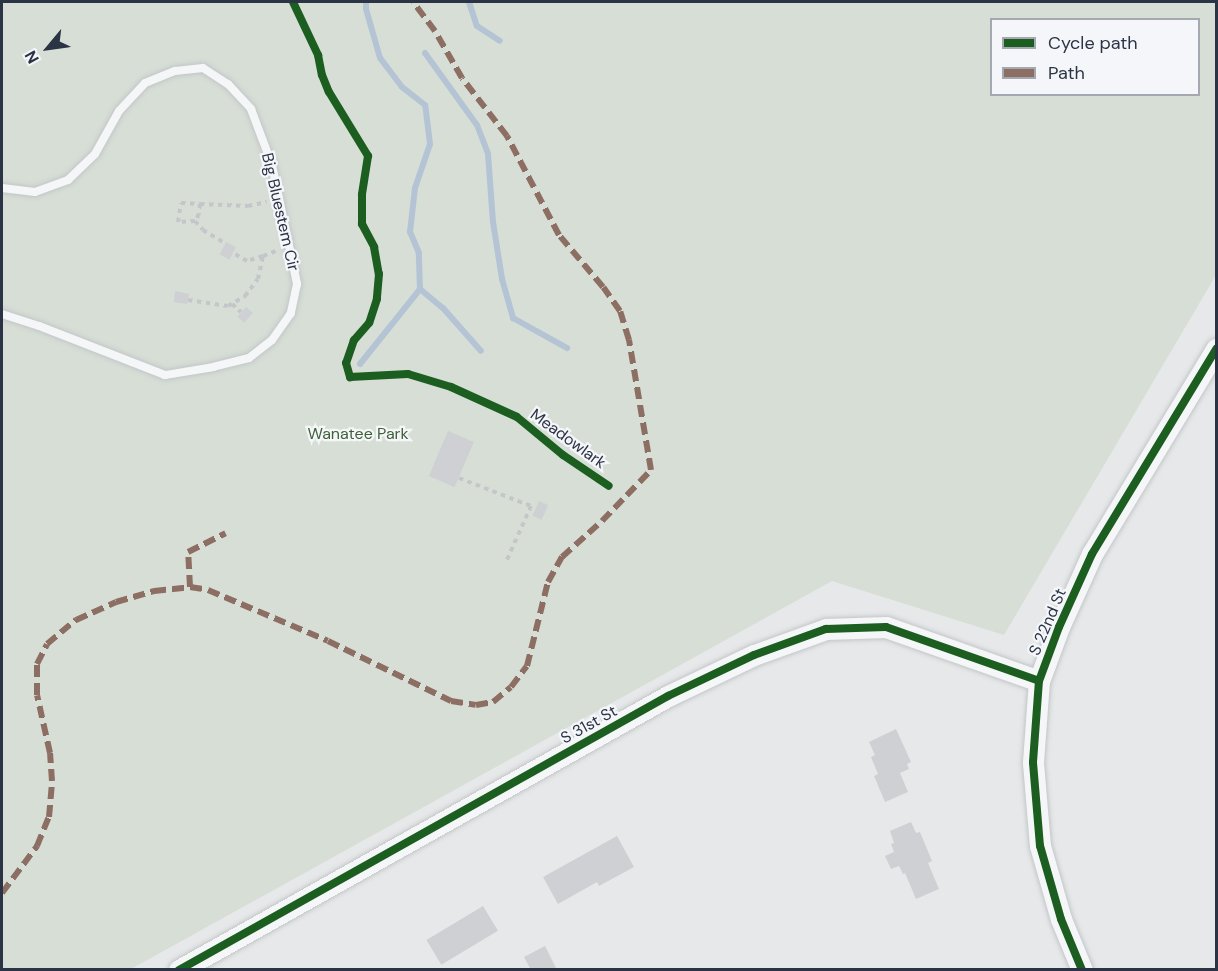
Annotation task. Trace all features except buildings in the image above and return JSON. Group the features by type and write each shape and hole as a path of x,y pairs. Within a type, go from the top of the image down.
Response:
{"street":[{"name":"S 22nd St","path":"1082,969 1061,919 1040,846 1033,762 1039,681 1059,627 1092,554 1216,349"},
{"name":"S 31st St","path":"179,969 668,696 754,655 826,628 886,627 1039,681"}],"lane":[{"name":"Big Bluestem Cir","path":"2,188 35,192 68,180 95,154 119,111 145,83 175,71 203,68 228,84 251,109 272,165 297,284 291,313 272,340 249,358 165,375 2,314"}],"path":[{"path":"195,221 178,222 180,203 248,206 280,199"},
{"path":"195,221 199,214 200,204"},
{"path":"195,221 203,230 225,243"},
{"path":"188,300 228,306 245,296 258,279 263,256 247,261 232,253"},
{"path":"232,304 242,312"},
{"path":"459,478 531,506 506,562"}],"green space":[{"name":"Wanatee Park","path":"2,2 1216,2 1216,275 1004,635 832,581 131,969 2,969"}],"waterway":[{"path":"360,364 420,289 419,253 410,232 415,188 430,144 425,105 402,87 380,58 366,2"},
{"path":"469,2 477,26 500,41"},
{"path":"425,53 477,125 488,154 493,222 502,279 513,318 567,348"},
{"path":"420,289 443,308 481,351"}],"marked path":[{"path":"2,893 37,846 49,817 52,781 50,753 37,695 37,664 47,644 76,620 116,602 154,591 190,587 208,590 328,641 451,701 476,705 493,702 511,687 527,666 548,582 562,557 602,521 651,470 629,340 620,311 559,235 507,136 462,78 435,31 413,2"},
{"path":"190,587 188,552 226,533"}],"cycle path":[{"name":"Meadowlark","path":"293,2 318,55 322,75 329,92 368,156 362,195 362,224 374,247 379,274 377,299 369,323 354,340 346,363 350,377 408,374 451,387 517,417 563,455 609,486"},
{"path":"1082,970 1061,919 1040,846 1033,762 1039,681 1059,627 1092,554 1216,349"},
{"path":"179,970 668,696 754,655 826,629 886,627 1039,681"}]}
